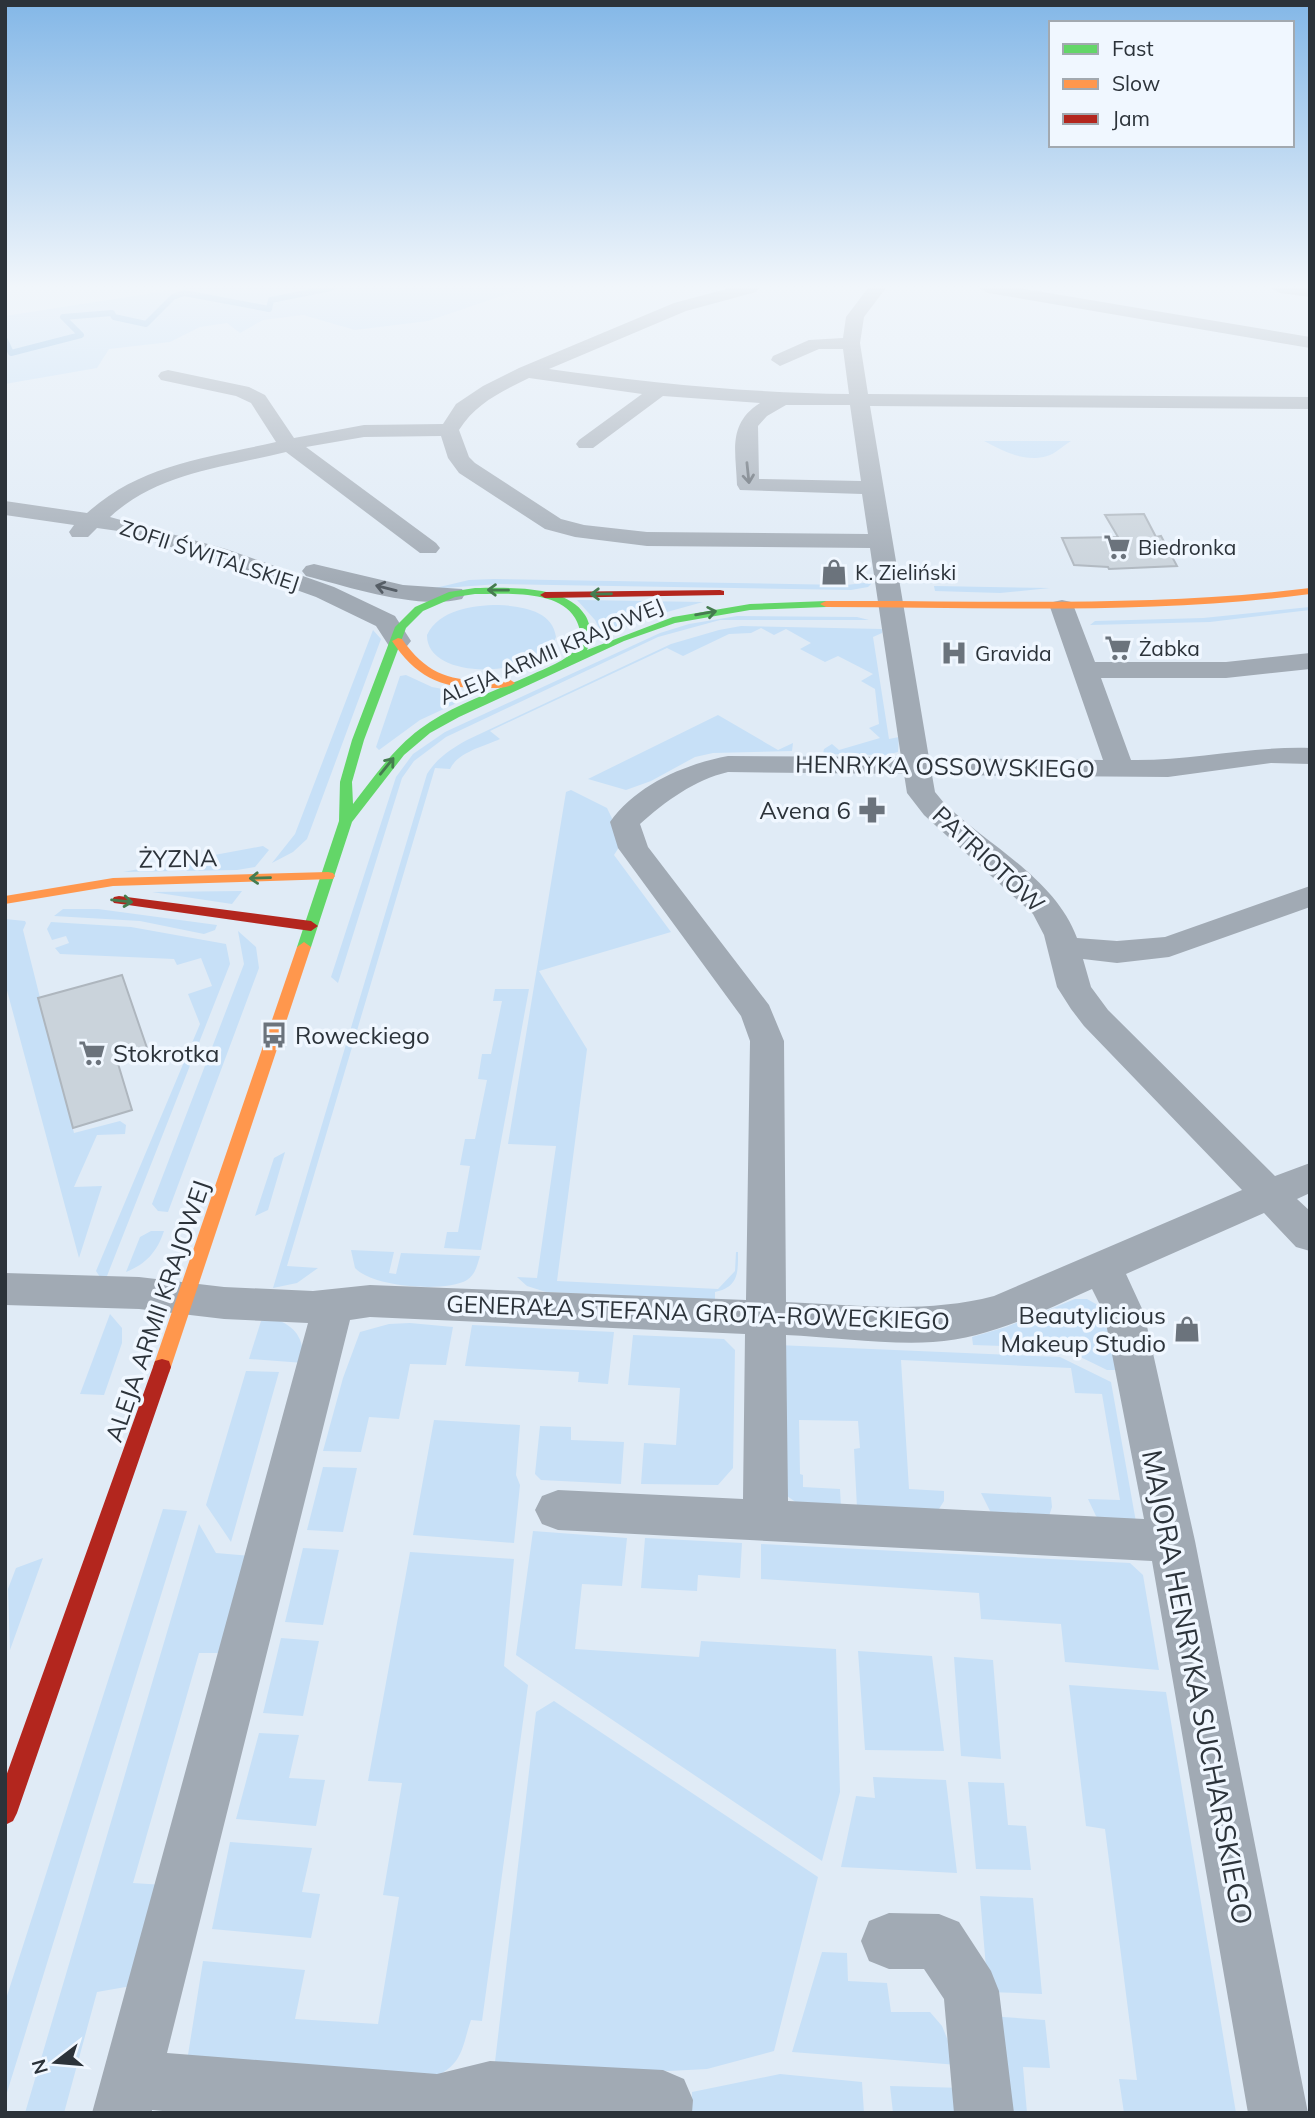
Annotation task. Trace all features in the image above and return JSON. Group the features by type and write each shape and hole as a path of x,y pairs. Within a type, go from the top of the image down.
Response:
{"street":[{"path":"221,387 242,391 258,399 288,444 428,548"},
{"path":"496,387 463,408 450,430 459,458 467,468 553,524 583,532 647,539 881,541"},
{"path":"636,387 782,399 1310,403"},
{"name":"PATRIOTÓW","path":"856,387 921,793 931,807 1007,871 1043,907 1059,928 1072,985 1096,1018 1310,1236"},
{"path":"586,444 659,390"},
{"path":"782,399 753,416 748,424 748,485 873,488"},
{"path":"72,540 117,498 159,476 348,432 450,430"},
{"name":"ZOFII ŚWITALSKIEJ","path":"5,508 93,520 218,554 325,592 370,613 386,621 398,640"},
{"path":"218,554 326,573 403,592 453,594"},
{"name":"ALEJA ARMII KRAJOWEJ","path":"346,821 346,782 358,740 401,627 419,609 453,594 495,590 543,595 741,593 816,603"},
{"name":"ALEJA ARMII KRAJOWEJ","path":"5,1813 185,1300 346,821 386,766 424,730 648,629 688,616 725,610 816,603 1062,607 1200,604 1310,591"},
{"path":"543,595 558,598 571,606 585,625 586,636 582,649 561,666"},
{"path":"1062,607 1120,768"},
{"path":"398,640 402,653 411,664 441,679 481,685 529,681"},
{"path":"1084,670 1226,670 1310,661"},
{"name":"HENRYKA OSSOWSKIEGO","path":"765,1317 769,1056 765,1034 757,1013 633,848 625,822 651,797 703,768 728,764 1168,769 1270,755 1310,756"},
{"name":"ŻYZNA","path":"5,900 113,882 328,876"},
{"name":"ŻYZNA","path":"30,896 120,900 311,926"},
{"path":"1065,947 1117,952 1169,947 1310,896"},
{"name":"GENERAŁA STEFANA GROTA-ROWECKIEGO","path":"5,1289 139,1293 185,1300 313,1307 370,1301 913,1325 950,1323 1002,1311 1310,1177"},
{"name":"MAJORA HENRYKA SUCHARSKIEGO","path":"1098,1269 1122,1304 1172,1541 1278,2113"},
{"path":"333,1305 126,2096 437,2104 490,2090 663,2100 662,2113"},
{"path":"765,1317 765,1520"},
{"path":"558,1510 1172,1541"},
{"path":"889,1941 939,1942 971,1991 984,2113"}],"shaded area":[{"path":"984,441 1071,441 1050,455 1031,458 1014,455"},
{"path":"469,580 846,585 873,582 868,587 851,590 498,584 431,589"},
{"path":"934,586 1050,588 1000,593 935,591"},
{"path":"577,600 703,602 649,617 603,636 595,620"},
{"path":"498,605 525,608 549,621 556,637 546,651 529,661 486,669 463,668 445,661 432,651 427,635 440,620 467,608"},
{"path":"1310,607 1310,610 1210,622 1090,625 1095,621 1203,618"},
{"path":"737,616 857,617 869,620 720,620 658,637 446,737 414,761 402,778 338,983 331,977 396,777 413,754 445,732 660,633 689,624"},
{"path":"741,626 882,629 882,633 873,637 889,739 899,737 898,752 886,755 823,754 824,749 832,744 839,750 880,738 869,728 879,724 875,689 861,681 873,674 838,656 825,662 800,649 811,643 786,629 774,635 761,628 751,633 729,634 683,656 667,648 490,731 500,739 465,754 450,769 435,768 287,1266 318,1268 297,1283 273,1288 431,768 445,754 467,740 671,644"},
{"path":"373,630 381,639 307,839 293,852 272,863 295,834"},
{"path":"406,675 432,687 474,695 420,720 379,750 376,747 400,676"},
{"path":"718,715 778,750 793,743 792,751 713,753 695,757 651,781 626,790 588,779"},
{"path":"571,790 607,808 623,841 614,855 671,932 539,971 587,1049 557,1281 718,1289 735,1271 738,1252 736,1278 723,1290 715,1292 715,1300 546,1292 527,1286 517,1277 537,1278 556,1146 508,1144 566,792"},
{"path":"263,846 269,850 255,867 237,870 123,872"},
{"path":"242,891 232,904 152,892"},
{"path":"63,909 98,909 217,925 215,930 204,934 140,921 54,916"},
{"path":"5,919 26,923 23,930 74,1133 120,1121 126,1125 125,1134 97,1135 74,1187 102,1186 79,1258 5,983"},
{"path":"51,922 131,927 226,944 230,964 107,1276 100,1277 96,1271 200,1024 188,994 212,986 201,958 177,965 174,959 60,954 55,948 69,943 66,936 52,940 47,929"},
{"path":"238,931 256,947 259,968 168,1212 158,1211 152,1204 244,964"},
{"path":"495,989 529,989 481,1250 444,1248 447,1232 458,1232 470,1166 460,1165 465,1139 475,1139 487,1080 478,1079 482,1054 491,1054 502,1001 493,1001"},
{"path":"285,1152 268,1210 255,1216 274,1158"},
{"path":"151,1231 164,1231 158,1245 145,1261 126,1272 140,1237"},
{"path":"351,1250 394,1252 389,1273 396,1274 401,1253 480,1256 474,1272 467,1280 457,1284 426,1287 392,1284 364,1275 355,1268"},
{"path":"1075,1299 1087,1299 1103,1308 1120,1370 1107,1370 1062,1348 973,1345 972,1337 1006,1327"},
{"path":"110,1314 122,1328 122,1343 104,1395 80,1394"},
{"path":"278,1320 295,1332 302,1348 304,1363 249,1359 261,1321"},
{"path":"389,1324 453,1327 446,1365 410,1364 399,1419 369,1417 361,1452 323,1451 343,1378 360,1332"},
{"path":"472,1325 614,1332 608,1384 578,1382 579,1372 465,1366"},
{"path":"633,1335 724,1339 735,1350 733,1468 718,1485 641,1484 644,1443 676,1445 680,1388 628,1385"},
{"path":"777,1345 1060,1357 1111,1382 1136,1522 1105,1524 1096,1516 1088,1499 1120,1500 1102,1394 1075,1393 1071,1368 901,1360 909,1489 944,1491 944,1501 939,1509 857,1508 854,1449 860,1448 858,1421 799,1420 800,1474 803,1475 803,1487 840,1489 841,1507 797,1503 787,1496"},
{"path":"246,1371 279,1372 231,1542 206,1505"},
{"path":"434,1420 520,1425 516,1475 520,1485 514,1543 413,1535"},
{"path":"540,1426 571,1427 571,1440 624,1442 621,1484 541,1480 535,1474"},
{"path":"323,1467 357,1468 343,1532 307,1530"},
{"path":"981,1493 1051,1497 1052,1507 1049,1516 991,1513"},
{"path":"163,1509 187,1511 5,2099 5,2002"},
{"path":"199,1524 216,1553 251,1556 228,1653 199,1653 133,1883 164,1885 137,1985 97,1992 64,2113 25,2113"},
{"path":"533,1531 627,1538 622,1586 582,1584 575,1649 699,1657 701,1641 836,1649 840,1792 822,1861 516,1655"},
{"path":"645,1538 742,1543 740,1578 698,1575 697,1591 641,1588"},
{"path":"761,1544 1130,1563 1143,1575 1159,1670 1065,1662 1061,1624 981,1619 979,1593 761,1579"},
{"path":"303,1548 339,1550 323,1625 285,1622"},
{"path":"410,1552 514,1559 504,1666 528,1685 482,2021 471,2020 457,2059 437,2076 187,2061 203,1961 305,1970 295,2019 378,2024 399,1897 383,1895 402,1783 368,1781"},
{"path":"43,1558 10,1650 8,1589 16,1568"},
{"path":"281,1638 319,1641 303,1716 263,1713"},
{"path":"858,1651 932,1656 944,1751 865,1750"},
{"path":"954,1657 993,1660 1001,1759 961,1756"},
{"path":"1069,1685 1166,1692 1236,2113 1124,2113 1119,2079 1137,2080 1105,1829 1086,1826"},
{"path":"554,1701 818,1877 774,2051 707,2069 669,2071 495,2062 536,1712"},
{"path":"259,1733 299,1735 289,1778 325,1780 316,1826 236,1819"},
{"path":"873,1777 946,1780 957,1873 841,1867 856,1796 875,1798"},
{"path":"968,1782 1004,1783 1008,1825 1026,1826 1031,1870 976,1869"},
{"path":"230,1842 312,1848 302,1892 320,1894 311,1938 212,1929"},
{"path":"980,1896 1033,1898 1042,1994 988,1992"},
{"path":"822,1952 847,1953 848,1981 887,1983 891,2012 930,2012 942,2026 958,2065 792,2052"},
{"path":"988,2016 1045,2020 1050,2068 1023,2067 1027,2113 1000,2113"},
{"path":"780,2074 862,2082 864,2113 692,2113 692,2092"},
{"path":"890,2086 965,2088 967,2113 893,2113"}],"building":[{"name":"Biedronka","path":"1144,514 1156,537 1161,536 1177,566 1109,569 1074,565 1062,538 1118,537 1105,515"},
{"name":"Stokrotka","path":"122,975 147,1048 116,1057 132,1110 73,1128 38,998"}],"traffic: fast":[{"path":"346,821 346,782 358,740 401,627 419,609 453,594 475,591 523,591 558,598 580,615 587,636 582,649 561,666"},
{"path":"304,947 346,821 400,752 426,730 455,714 620,639 673,620 750,607 826,604"}],"traffic: slow":[{"path":"826,604 1128,606 1249,599 1310,591"},
{"path":"398,641 408,656 432,675 460,683 509,683"},
{"path":"5,900 113,882 328,876"},
{"path":"162,1367 304,947"}],"traffic: jam":[{"path":"545,595 720,593"},
{"path":"119,900 311,926"},
{"path":"5,1813 162,1367"}],"place":[{"name":"Biedronka","path":"1117,547"},
{"name":"K. Zieliński","path":"834,572"},
{"name":"Żabka","path":"1118,648"},
{"name":"Gravida","path":"954,653"},
{"name":"Avena 6","path":"872,810"},
{"name":"Roweckiego","path":"274,1035"},
{"name":"Stokrotka","path":"92,1053"},
{"name":"Beautylicious Makeup Studio","path":"1187,1329"}]}
